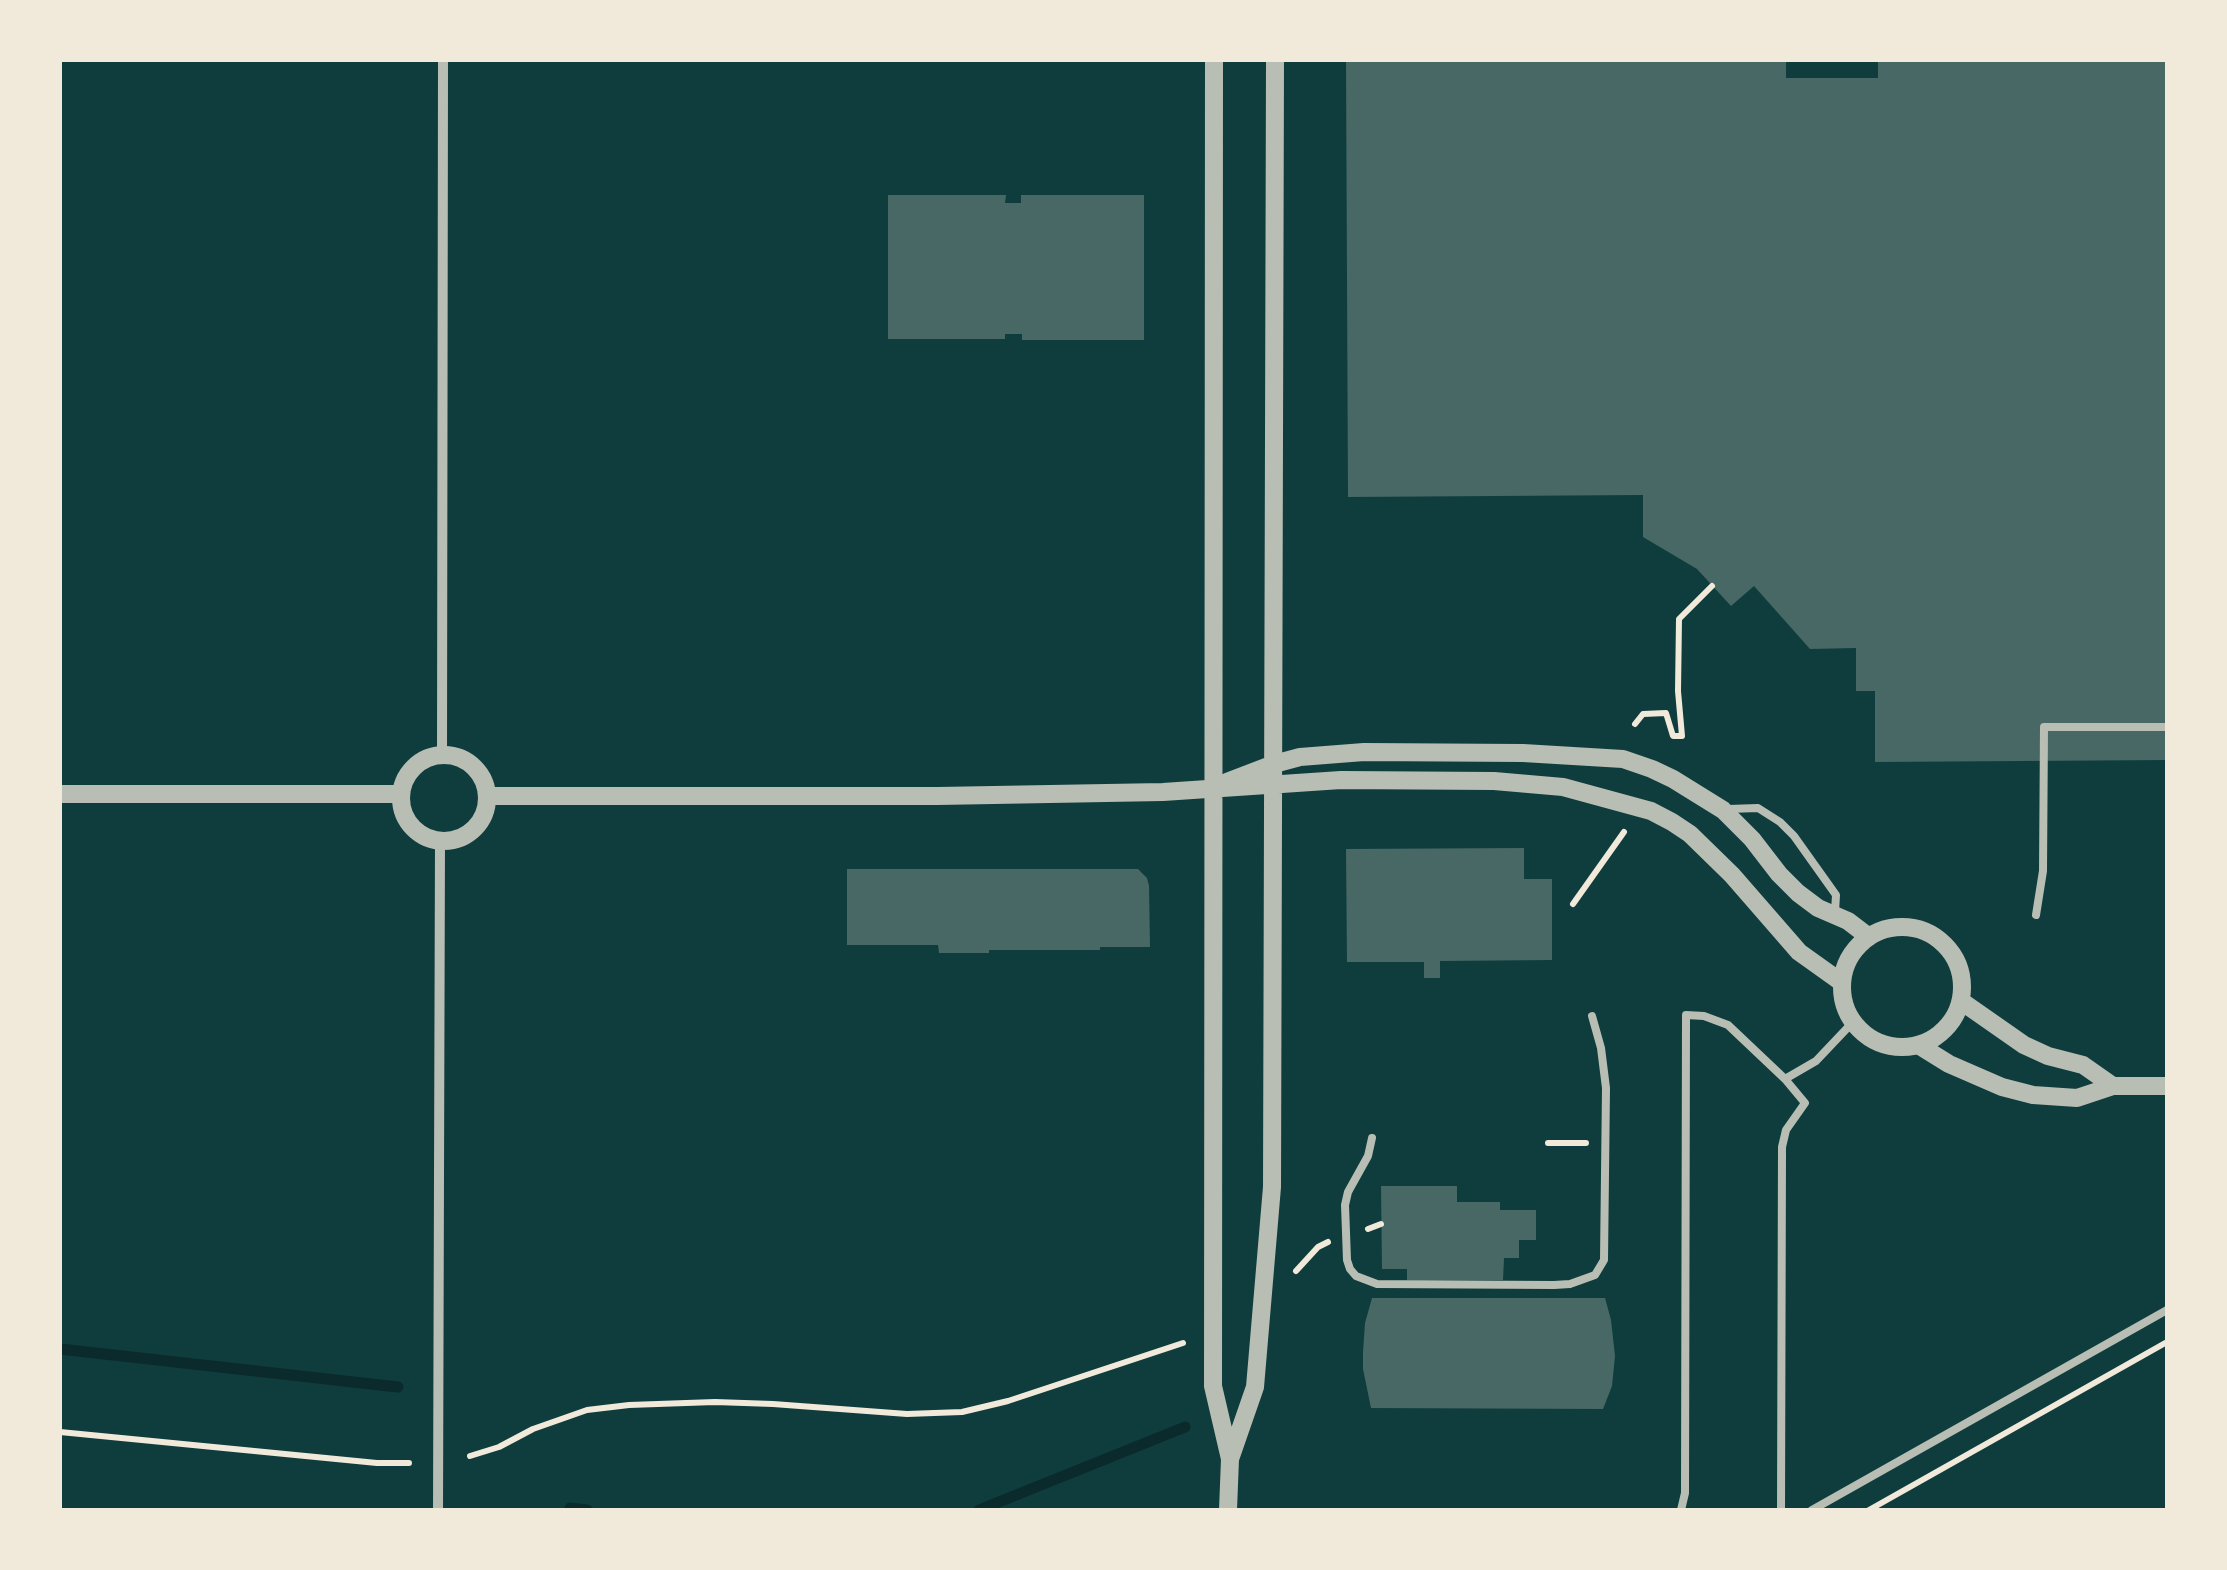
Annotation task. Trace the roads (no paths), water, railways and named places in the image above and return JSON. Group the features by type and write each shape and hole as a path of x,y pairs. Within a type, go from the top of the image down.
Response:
{"street":[{"path":"442,754 444,60"},
{"path":"1214,60 1213,1386 1230,1459 1228,1510"},
{"path":"1230,1459 1255,1387 1272,1188 1275,60"},
{"path":"1212,788 1274,764 1364,752 1523,753 1624,759 1652,768 1723,810 1798,893 1869,937"},
{"path":"442,754 472,764 480,773 488,796 478,826 461,837 440,841 414,829 402,813 400,794 403,782 417,763 442,754"},
{"path":"488,796 1163,792 1340,780 1563,787 1650,811 1672,822 1708,850 1799,952 1841,982"},
{"path":"60,794 400,794"},
{"path":"438,1510 440,841"},
{"path":"1903,927 1937,938 1950,950 1963,983 1953,1020 1939,1036 1920,1046 1901,1048 1882,1045 1853,1022 1842,996 1841,982 1855,949 1885,929 1903,927"},
{"path":"1961,1001 2024,1045 2048,1056 2083,1064 2113,1086"},
{"path":"1920,1046 1949,1064 2002,1087 2033,1095 2077,1098 2113,1086 2167,1086"}],"lane":[{"path":"2036,915 2043,871 2044,727 2167,726"},
{"path":"1723,810 1758,808 1780,822 1836,895 1835,916"},
{"path":"1681,1510 1685,1492 1686,1014 1728,1025 1805,1103 1786,1130 1782,1147 1782,1510"},
{"path":"1372,1138 1368,1156 1345,1205 1347,1260 1356,1276 1377,1284 1554,1285 1596,1275 1604,1260 1606,1088 1592,1016"},
{"path":"1785,1079 1816,1061 1853,1022"},
{"path":"1812,1510 2167,1310"}],"waterway":[{"path":"60,1349 398,1387"},
{"path":"979,1510 1185,1427"},
{"path":"570,1508 587,1510"}]}
